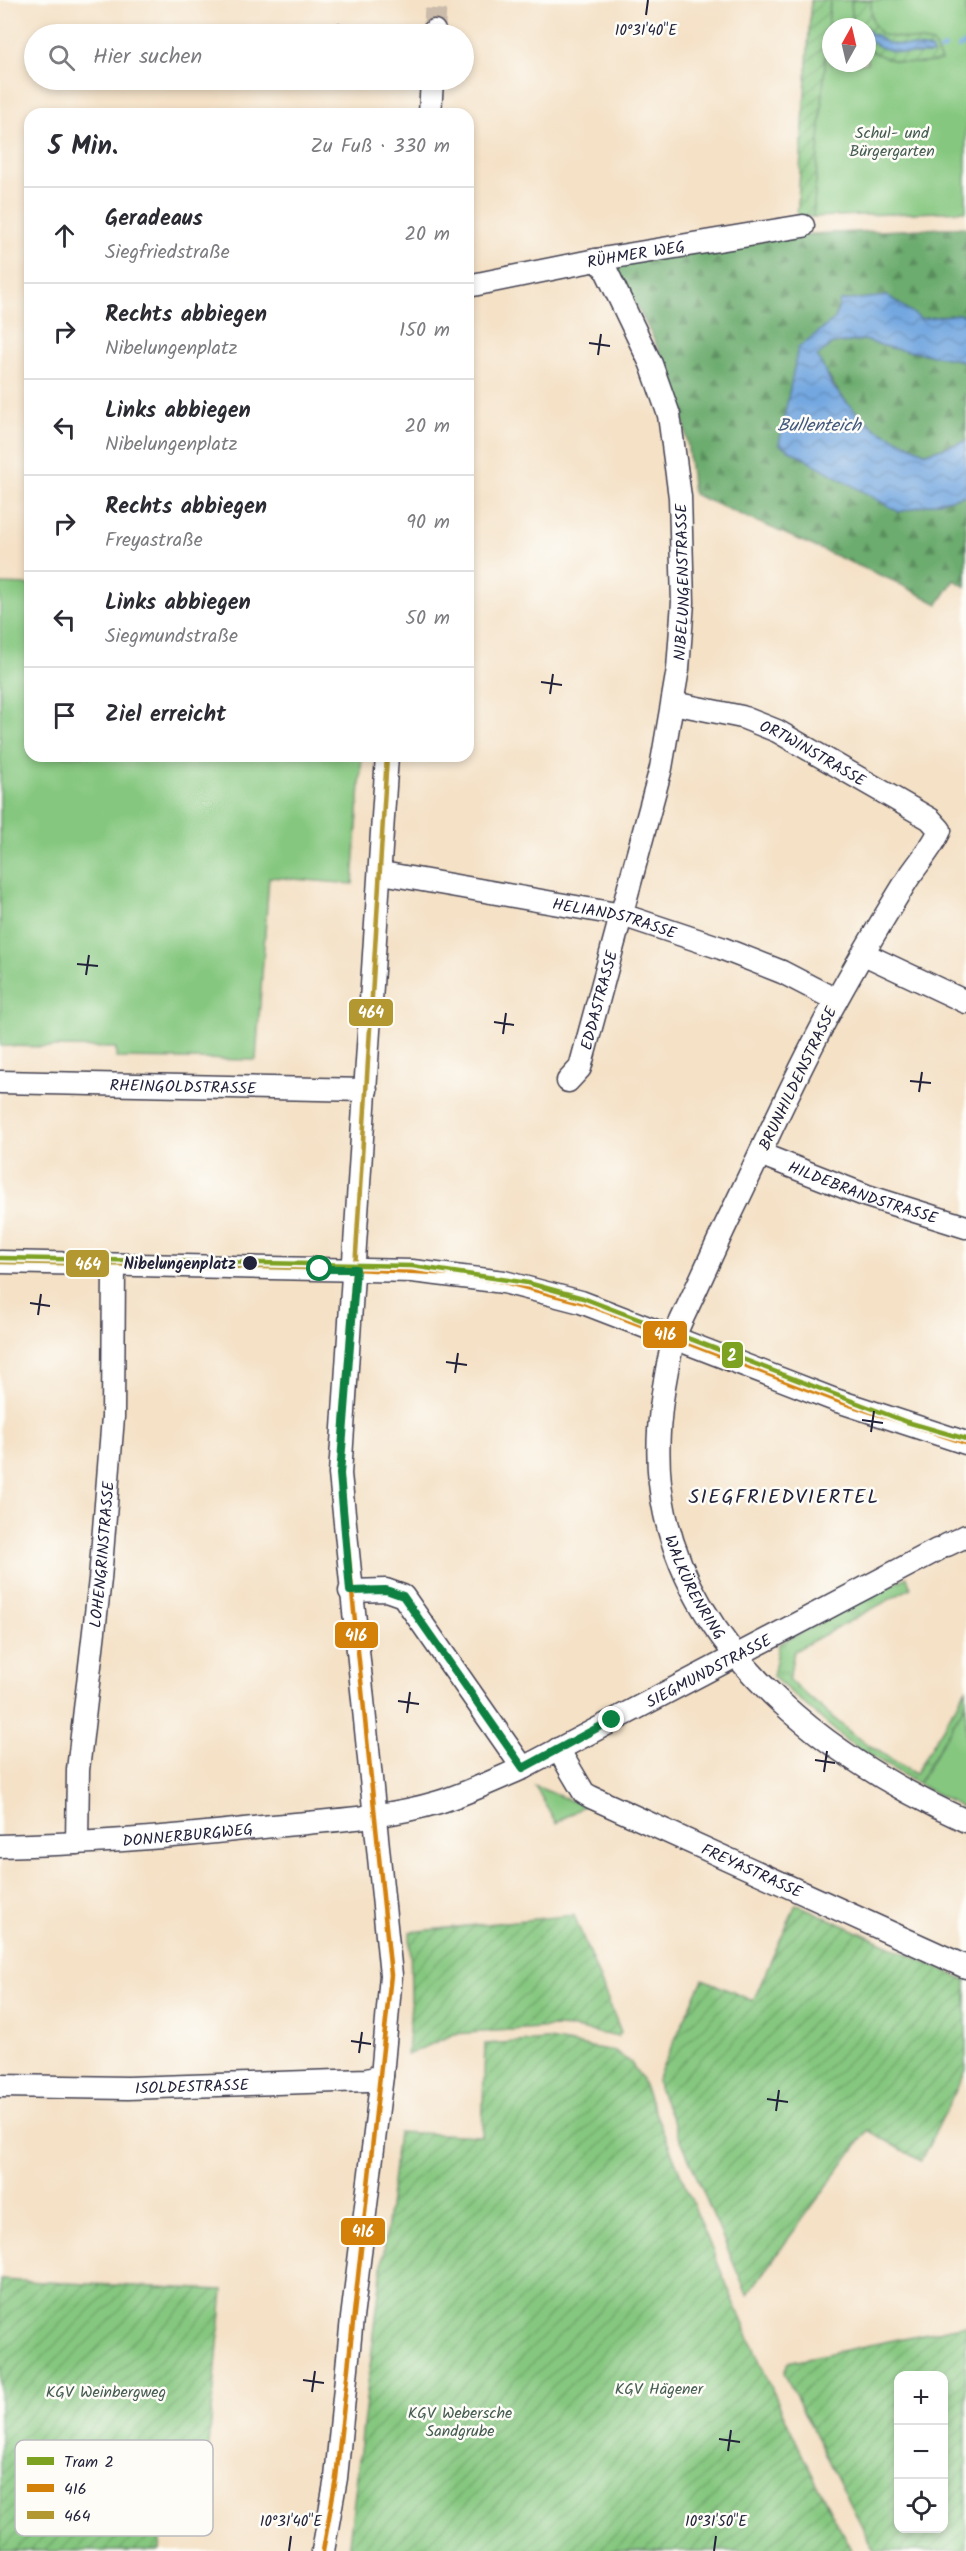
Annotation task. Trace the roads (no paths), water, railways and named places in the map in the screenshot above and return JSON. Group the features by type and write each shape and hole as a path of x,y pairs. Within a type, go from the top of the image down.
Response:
{"street":[{"path":"430,108 431,90"},
{"name":"RÜHMER WEG","path":"474,285 596,260 803,226"},
{"name":"NIBELUNGENSTRASSE","path":"596,260 604,268 663,391 675,445 681,509 683,602 673,703 661,768 622,915"},
{"name":"ORTWINSTRASSE","path":"673,703 742,717 777,731 930,819 940,830"},
{"path":"323,2551 336,2478 352,2318 382,2076 391,1975 350,1591 340,1474 382,873 387,762"},
{"name":"BRUNHILDENSTRASSE","path":"674,1338 760,1154 836,1000 926,850 936,841 940,830"},
{"name":"HELIANDSTRASSE","path":"382,873 622,915 782,972 836,1000"},
{"name":"EDDASTRASSE","path":"568,1081 580,1068 622,915"},
{"path":"864,954 966,1002"},
{"name":"RHEINGOLDSTRASSE","path":"0,1082 366,1090"},
{"name":"HILDEBRANDSTRASSE","path":"760,1154 867,1196 966,1227"},
{"path":"0,1262 438,1272 504,1282 581,1302 835,1400 966,1443"},
{"name":"LOHENGRINSTRASSE","path":"77,1843 77,1779 100,1579 113,1417 114,1265"},
{"name":"WALKÜRENRING","path":"674,1338 659,1430 659,1467 665,1514 687,1575 735,1655 782,1702 844,1753 929,1804 966,1821"},
{"name":"SIEGMUNDSTRASSE","path":"375,1814 436,1803 478,1789 523,1768 950,1544"},
{"path":"350,1591 386,1590 403,1596 523,1768"},
{"name":"FREYASTRASSE","path":"558,1749 588,1796 966,1967"},
{"name":"DONNERBURGWEG","path":"0,1845 169,1837 375,1814"},
{"name":"ISOLDESTRASSE","path":"0,2086 214,2086 367,2080 382,2076"}],"water":[{"path":"876,35 887,43 931,49 933,54 907,54 876,44"},
{"name":"Bullenteich","path":"888,296 921,319 959,314 966,316 966,364 960,360 891,348 864,340 832,344 817,356 834,388 876,429 926,453 966,441 966,495 899,512 779,444 798,348 835,319 840,301"}],"waterway":[{"path":"959,47 966,44"},
{"path":"940,50 945,48"}],"tunnel":[{"path":"434,24 436,0"}],"tram line":[{"name":"2","path":"0,1258 412,1266 528,1283 583,1298 907,1422 966,1439"}],"place":[{"name":"Nibelungenplatz","path":"250,1263"}],"district":[{"name":"SIEGFRIEDVIERTEL","path":"784,1496"}],"park label":[{"name":"Schul- und Bürgergarten","path":"892,141"},
{"name":"KGV Hägener","path":"659,2388"},
{"name":"KGV Weinbergweg","path":"106,2391"},
{"name":"KGV Webersche Sandgrube","path":"460,2421"}]}
